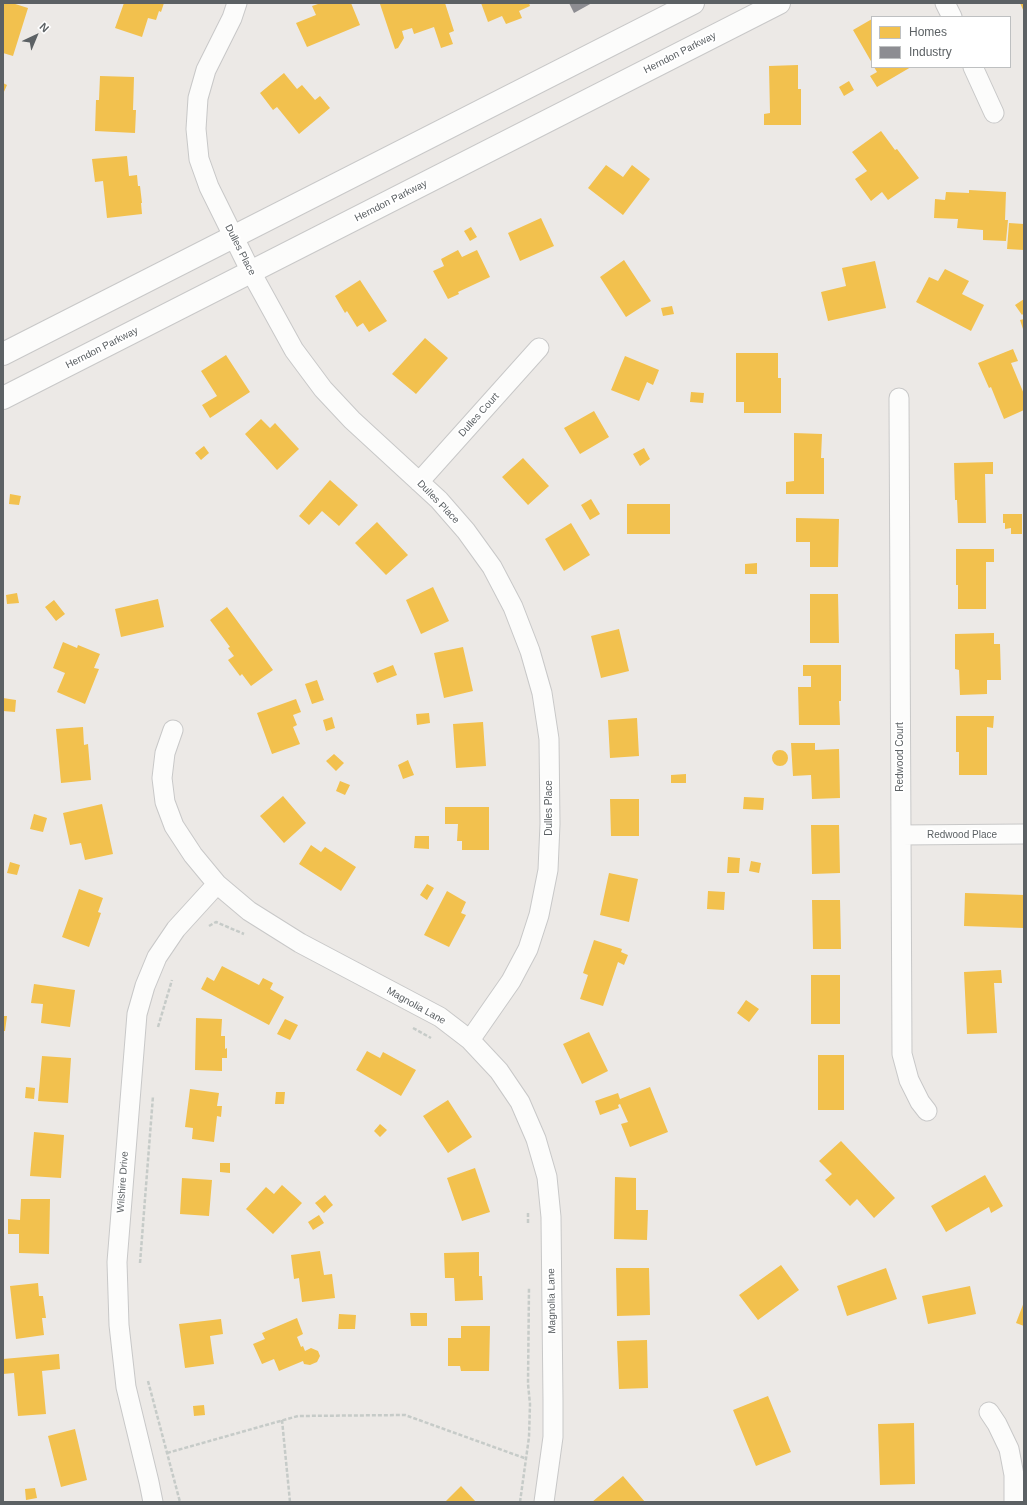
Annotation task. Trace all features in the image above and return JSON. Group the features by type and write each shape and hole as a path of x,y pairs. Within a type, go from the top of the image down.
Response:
{"main road":[{"path":"3,354 693,3"},
{"name":"Herndon Parkway","path":"3,398 779,3"}],"street":[{"name":"Dulles Place","path":"237,3 232,18 206,70 198,98 196,129 200,159 209,187 251,272 294,350 323,389 352,420 439,500 466,531 492,568 513,607 530,651 542,693 549,739 550,824 548,870 539,915 528,949 511,981 470,1040"},
{"path":"946,3 952,16"},
{"path":"974,68 994,113"},
{"name":"Dulles Court","path":"419,482 538,348"},
{"name":"Redwood Court","path":"899,398 902,1054 909,1080 920,1102 927,1111"},
{"name":"Magnolia Lane","path":"173,730 165,753 162,778 165,802 174,826 193,855 217,884 249,911 300,942 440,1018 470,1040 499,1071 520,1102 536,1139 547,1177 551,1217 553,1401 552,1437 544,1502"},
{"name":"Redwood Place","path":"901,835 1024,834"},
{"name":"Wilshire Drive","path":"152,1502 149,1482 126,1387 119,1325 117,1262 137,1014 145,986 157,957 176,929 217,884"},
{"path":"989,1412 997,1424 1009,1449 1014,1476 1014,1502"}],"path":[{"path":"207,927 216,922 250,938"},
{"path":"157,1030 172,979"},
{"path":"409,1026 435,1041"},
{"path":"139,1270 153,1091"},
{"path":"528,1207 529,1228"},
{"path":"520,1502 529,1437 529,1286"},
{"path":"147,1374 180,1502"},
{"path":"167,1453 298,1416 405,1415 527,1459"},
{"path":"282,1420 290,1502"}],"building: Homes":[{"path":"3,3 12,3 28,8 13,56 3,53"},
{"path":"124,3 164,3 156,20 148,18 142,37 115,28"},
{"path":"321,3 351,3 360,25 307,47 296,23 316,15 312,6"},
{"path":"445,3 454,31 449,33 453,44 441,48 434,27 414,34 412,28 402,31 404,38 398,48 395,49 380,4"},
{"path":"481,3 529,3 530,6 519,11 522,18 506,24 502,16 488,22"},
{"path":"1020,3 1024,3 1024,12"},
{"path":"871,20 871,61 853,30"},
{"path":"798,65 798,89 801,89 801,125 764,125 764,114 770,113 769,66"},
{"path":"875,68 909,68 877,87 870,76 877,72"},
{"path":"284,73 297,89 302,85 315,100 320,96 330,108 299,134 277,107 273,110 260,93"},
{"path":"100,76 134,77 133,110 136,110 135,133 95,131 96,100 99,100"},
{"path":"849,81 854,90 844,96 839,87"},
{"path":"3,83 7,85 3,94"},
{"path":"881,131 919,178 888,200 882,192 871,201 855,179 867,171 852,152"},
{"path":"127,156 129,176 137,175 138,186 140,186 142,214 107,218 103,181 95,182 92,159"},
{"path":"606,165 623,177 632,165 650,179 623,215 588,188"},
{"path":"969,190 1006,192 1005,220 1008,220 1006,241 983,240 983,230 957,228 958,219 934,218 935,199 945,200 946,192 969,193"},
{"path":"541,218 554,246 520,261 508,233"},
{"path":"1009,223 1024,224 1024,250 1007,249"},
{"path":"471,227 477,237 470,241 464,231"},
{"path":"458,250 462,257 477,250 490,277 458,292 459,294 448,299 433,271 444,266 441,259"},
{"path":"624,260 651,301 626,317 600,277"},
{"path":"875,261 886,308 828,321 821,292 846,286 842,268"},
{"path":"945,269 969,281 962,294 984,305 971,331 916,302 929,277 938,281"},
{"path":"360,280 387,321 369,332 363,323 357,327 347,311 345,313 335,296"},
{"path":"1024,299 1024,313 1022,315 1015,305"},
{"path":"672,306 674,314 663,316 661,308"},
{"path":"1024,319 1024,332 1020,320"},
{"path":"425,338 448,358 416,394 392,374"},
{"path":"1013,349 1018,361 1011,363 1024,394 1024,410 1004,419 991,387 989,388 978,363"},
{"path":"736,353 778,353 778,378 781,378 781,413 744,413 744,402 736,402"},
{"path":"226,355 250,392 210,418 202,405 217,396 201,371"},
{"path":"625,356 659,370 653,385 647,382 639,401 611,390"},
{"path":"691,392 704,393 703,403 690,402"},
{"path":"594,411 609,437 580,454 564,428"},
{"path":"261,419 270,428 275,423 299,449 277,470 245,434"},
{"path":"794,433 822,434 821,458 824,458 824,494 786,494 786,482 794,481"},
{"path":"204,446 209,453 201,460 195,453"},
{"path":"644,448 650,459 640,466 633,454"},
{"path":"523,458 549,486 528,505 502,477"},
{"path":"993,462 993,474 985,474 986,523 958,523 957,500 955,500 954,463"},
{"path":"330,480 358,505 339,526 322,511 309,525 299,516"},
{"path":"10,494 21,496 19,505 9,504"},
{"path":"591,499 600,514 590,520 581,505"},
{"path":"627,504 670,504 670,534 627,534"},
{"path":"1003,514 1022,514 1022,534 1011,534 1011,528 1005,529"},
{"path":"796,518 839,519 838,567 810,567 810,542 796,542"},
{"path":"377,522 408,555 386,575 355,543"},
{"path":"571,523 590,555 564,571 545,539"},
{"path":"956,549 994,549 994,562 986,562 986,609 958,609"},
{"path":"757,563 757,574 745,574 745,564"},
{"path":"433,587 449,621 421,634 406,600"},
{"path":"17,593 19,603 7,604 6,595"},
{"path":"810,594 838,594 839,643 810,643"},
{"path":"158,599 164,627 121,637 115,609"},
{"path":"54,600 65,614 56,621 45,607"},
{"path":"227,607 273,670 251,686 242,674 240,676 228,660 234,656 228,648 230,647 210,620"},
{"path":"619,629 629,671 601,678 591,636"},
{"path":"994,633 994,644 1000,644 1001,680 987,680 987,694 960,695 959,670 955,669 955,634"},
{"path":"63,642 77,648 78,645 100,654 94,668 99,669 85,704 57,692 65,673 53,668"},
{"path":"463,647 473,691 444,698 434,653"},
{"path":"393,665 397,675 377,683 373,673"},
{"path":"803,665 841,665 841,701 839,701 840,725 799,725 798,687 811,687 811,676 803,676"},
{"path":"317,680 324,700 312,704 305,684"},
{"path":"3,698 16,700 15,712 3,711"},
{"path":"296,699 301,712 293,715 297,725 293,727 300,744 272,754 257,713"},
{"path":"429,713 430,723 417,725 416,714"},
{"path":"956,716 994,716 993,728 987,727 987,775 959,775 959,752 956,752"},
{"path":"332,717 335,728 326,731 323,720"},
{"path":"637,718 639,756 610,758 608,720"},
{"path":"483,722 486,766 456,768 453,724"},
{"path":"83,727 84,745 88,744 91,780 61,783 56,729"},
{"path":"791,743 815,743 815,750 839,749 840,798 812,799 811,775 793,776"},
{"path":"777,750 783,750 788,755 786,764 783,766 777,766 772,761 772,755"},
{"path":"334,754 344,763 336,771 326,761"},
{"path":"408,760 414,775 403,779 398,765"},
{"path":"686,774 686,783 671,783 671,775"},
{"path":"340,781 350,785 345,795 336,791"},
{"path":"283,796 306,823 284,843 260,816"},
{"path":"744,797 764,798 763,810 743,809"},
{"path":"610,799 639,799 639,836 611,836"},
{"path":"102,804 113,854 85,860 81,843 70,845 63,813"},
{"path":"445,807 489,807 489,850 462,850 462,841 457,841 458,824 445,824"},
{"path":"34,814 47,818 43,832 30,829"},
{"path":"811,825 839,825 840,873 812,874"},
{"path":"415,836 429,836 429,849 414,848"},
{"path":"311,845 321,852 325,847 356,867 341,891 299,864"},
{"path":"728,857 740,858 739,873 727,873"},
{"path":"751,861 761,863 759,873 749,871"},
{"path":"10,862 20,865 17,875 7,873"},
{"path":"609,873 638,879 629,922 600,915"},
{"path":"427,884 434,888 427,900 420,895"},
{"path":"79,889 103,898 98,912 101,913 89,947 62,937"},
{"path":"447,891 466,902 461,913 466,915 449,947 424,935"},
{"path":"708,891 725,892 724,910 707,909"},
{"path":"965,893 1024,895 1024,928 964,926"},
{"path":"812,900 840,900 841,949 813,949"},
{"path":"594,940 622,949 621,952 628,955 624,965 618,962 603,1006 580,999 588,975 583,973"},
{"path":"222,966 259,985 263,978 273,983 270,989 284,997 269,1025 201,989 207,977 214,981"},
{"path":"1001,970 1002,983 994,983 997,1033 967,1034 964,972"},
{"path":"811,975 840,975 840,1024 811,1024"},
{"path":"34,984 75,990 70,1027 41,1023 43,1004 31,1003"},
{"path":"746,1000 759,1009 749,1022 737,1013"},
{"path":"3,1016 7,1016 5,1031 3,1031"},
{"path":"196,1018 222,1019 221,1036 225,1036 227,1058 222,1058 222,1071 195,1070"},
{"path":"285,1019 298,1025 290,1040 277,1034"},
{"path":"589,1032 608,1071 582,1084 563,1044"},
{"path":"367,1051 380,1058 383,1052 416,1070 401,1096 356,1070"},
{"path":"818,1055 844,1055 844,1110 818,1110"},
{"path":"42,1056 71,1058 68,1103 38,1101"},
{"path":"26,1087 35,1088 34,1099 25,1098"},
{"path":"650,1087 668,1132 630,1147 621,1124 628,1122 620,1104 618,1105 619,1108 600,1115 595,1101 618,1093 620,1099"},
{"path":"190,1089 219,1093 217,1106 222,1106 221,1117 217,1116 214,1142 192,1139 193,1128 185,1127"},
{"path":"276,1092 285,1092 284,1104 275,1104"},
{"path":"448,1100 472,1137 448,1153 423,1116"},
{"path":"380,1124 387,1130 380,1137 374,1131"},
{"path":"34,1132 64,1135 61,1178 30,1176"},
{"path":"841,1141 895,1198 874,1218 857,1199 850,1206 825,1180 832,1174 819,1161"},
{"path":"220,1163 230,1163 230,1173 220,1172"},
{"path":"475,1168 490,1212 462,1221 447,1178"},
{"path":"985,1175 1003,1206 991,1213 989,1207 946,1232 931,1206"},
{"path":"615,1177 636,1178 636,1210 648,1210 647,1240 614,1239"},
{"path":"182,1178 212,1180 209,1216 180,1214"},
{"path":"282,1185 302,1203 273,1234 246,1209 266,1187 274,1194"},
{"path":"325,1195 333,1205 324,1213 315,1203"},
{"path":"21,1199 50,1199 49,1254 19,1253 19,1234 8,1234 8,1219 20,1220"},
{"path":"319,1215 324,1223 313,1230 308,1222"},
{"path":"320,1251 324,1275 332,1274 335,1298 302,1302 299,1278 294,1279 291,1255"},
{"path":"479,1252 479,1276 482,1276 483,1300 455,1301 454,1278 445,1278 444,1253"},
{"path":"781,1265 799,1290 758,1320 739,1295"},
{"path":"616,1268 649,1268 650,1315 617,1316"},
{"path":"886,1268 897,1299 847,1316 837,1286"},
{"path":"38,1283 39,1296 43,1296 46,1318 42,1318 44,1335 16,1339 10,1286"},
{"path":"970,1286 976,1314 928,1324 922,1296"},
{"path":"1024,1302 1024,1326 1016,1323"},
{"path":"410,1313 427,1313 427,1326 411,1326"},
{"path":"339,1314 356,1315 355,1329 338,1329"},
{"path":"297,1318 303,1334 297,1337 301,1347 303,1346 305,1351 311,1348 318,1351 320,1356 317,1362 310,1365 304,1364 303,1361 279,1371 274,1359 262,1364 253,1344 265,1339 262,1333"},
{"path":"221,1319 223,1334 210,1336 214,1364 185,1368 179,1324"},
{"path":"461,1326 490,1326 489,1371 461,1371 460,1366 448,1366 448,1338 461,1338"},
{"path":"647,1340 648,1388 619,1389 617,1341"},
{"path":"59,1354 60,1369 42,1371 46,1414 18,1416 14,1373 3,1374 3,1359"},
{"path":"768,1396 791,1452 756,1466 733,1410"},
{"path":"204,1405 205,1415 194,1416 193,1406"},
{"path":"914,1423 915,1484 880,1485 878,1424"},
{"path":"75,1429 87,1480 61,1487 48,1436"},
{"path":"623,1476 645,1502 592,1502"},
{"path":"461,1486 476,1502 445,1502"},
{"path":"35,1488 37,1498 26,1500 25,1489"}],"building: Industry":[{"path":"569,3 592,3 574,13"}]}
